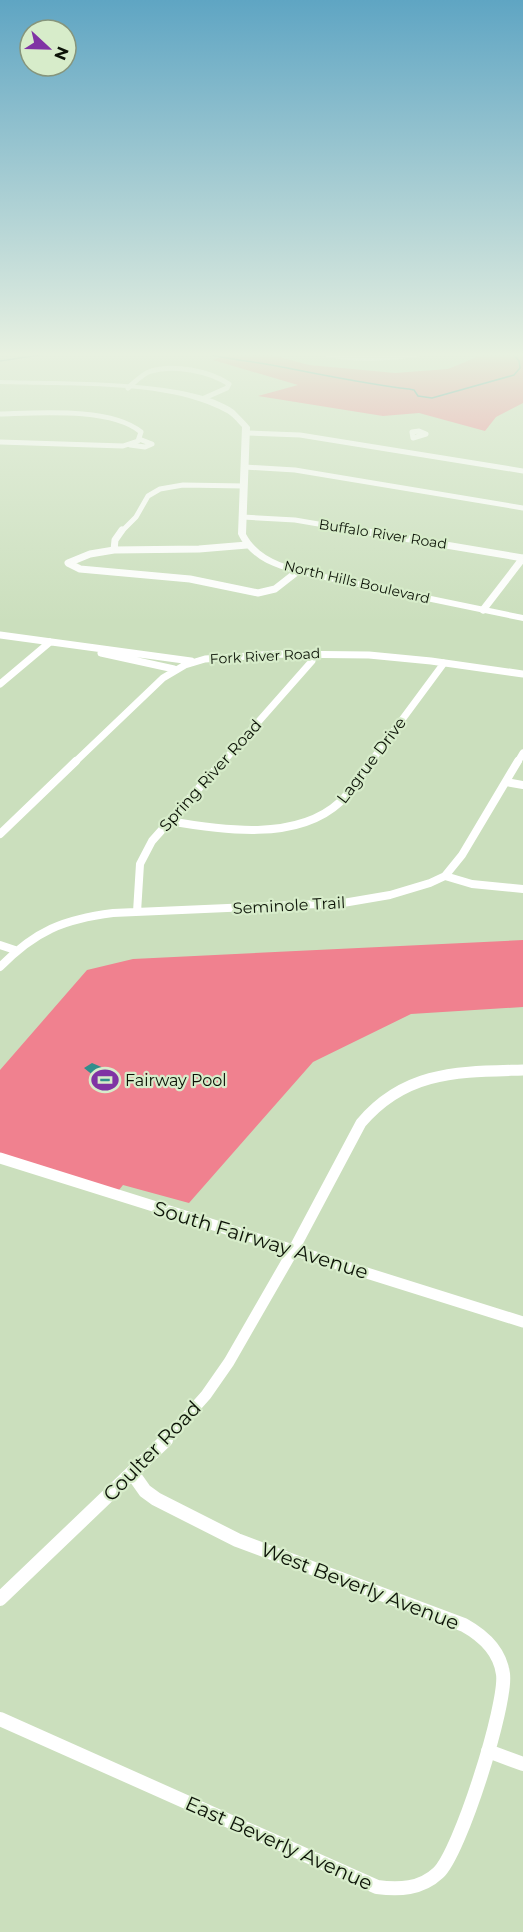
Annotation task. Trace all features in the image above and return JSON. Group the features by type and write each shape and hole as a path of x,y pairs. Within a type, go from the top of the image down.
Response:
{"street":[{"path":"2,442 143,447 152,444 146,442"},
{"path":"128,445 134,442"},
{"path":"247,442 242,534 247,545 200,549 114,550 90,554 68,563 87,570 190,579 258,593 275,589 298,571"},
{"path":"343,442 523,471"},
{"path":"397,451 403,446"},
{"path":"245,467 295,470 523,508"},
{"path":"114,550 116,536 137,517 148,496 156,490 178,486 244,486"},
{"name":"Buffalo River Road","path":"243,517 295,520 523,558"},
{"name":"North Hills Boulevard","path":"247,545 272,562 298,571 523,618"},
{"path":"483,610 523,558"},
{"path":"0,635 194,661"},
{"path":"0,684 50,642"},
{"path":"91,648 96,652 174,669"},
{"name":"Spring River Road","path":"138,912 140,864 152,841 312,661 313,654"},
{"name":"Fork River Road","path":"0,834 145,694 174,669 194,661 233,656 373,655 523,674"},
{"name":"Lagrue Drive","path":"169,821 200,827 261,827 303,823 326,814 341,801 444,663"},
{"name":"Seminole Trail","path":"0,967 15,950 38,932 62,922 95,915 343,903 390,895 445,876 462,855 523,753"},
{"path":"506,782 523,785"},
{"path":"445,876 472,884 523,889"},
{"path":"0,945 15,950"},
{"name":"Coulter Road","path":"0,1599 133,1474 184,1423 206,1395 229,1362 294,1249 361,1123 375,1106 401,1089 430,1078 469,1072 523,1070"},
{"name":"South Fairway Avenue","path":"0,1158 523,1322"},
{"name":"West Beverly Avenue","path":"133,1474 145,1491 156,1499 237,1540 474,1631 497,1655 505,1686 488,1750"},
{"name":"East Beverly Avenue","path":"0,1719 377,1887 390,1889 411,1887 424,1882 446,1864 456,1846 488,1750"},
{"path":"488,1750 523,1764"}],"shaded area":[{"path":"523,940 523,1007 411,1014 313,1062 189,1203 123,1185 115,1195 0,1158 0,1070 87,970 133,959"}],"water":[{"name":"Fairway Pool","path":"92,1063 118,1074 105,1085 84,1068"}],"place":[{"name":"Fairway Pool","path":"105,1080"}]}
